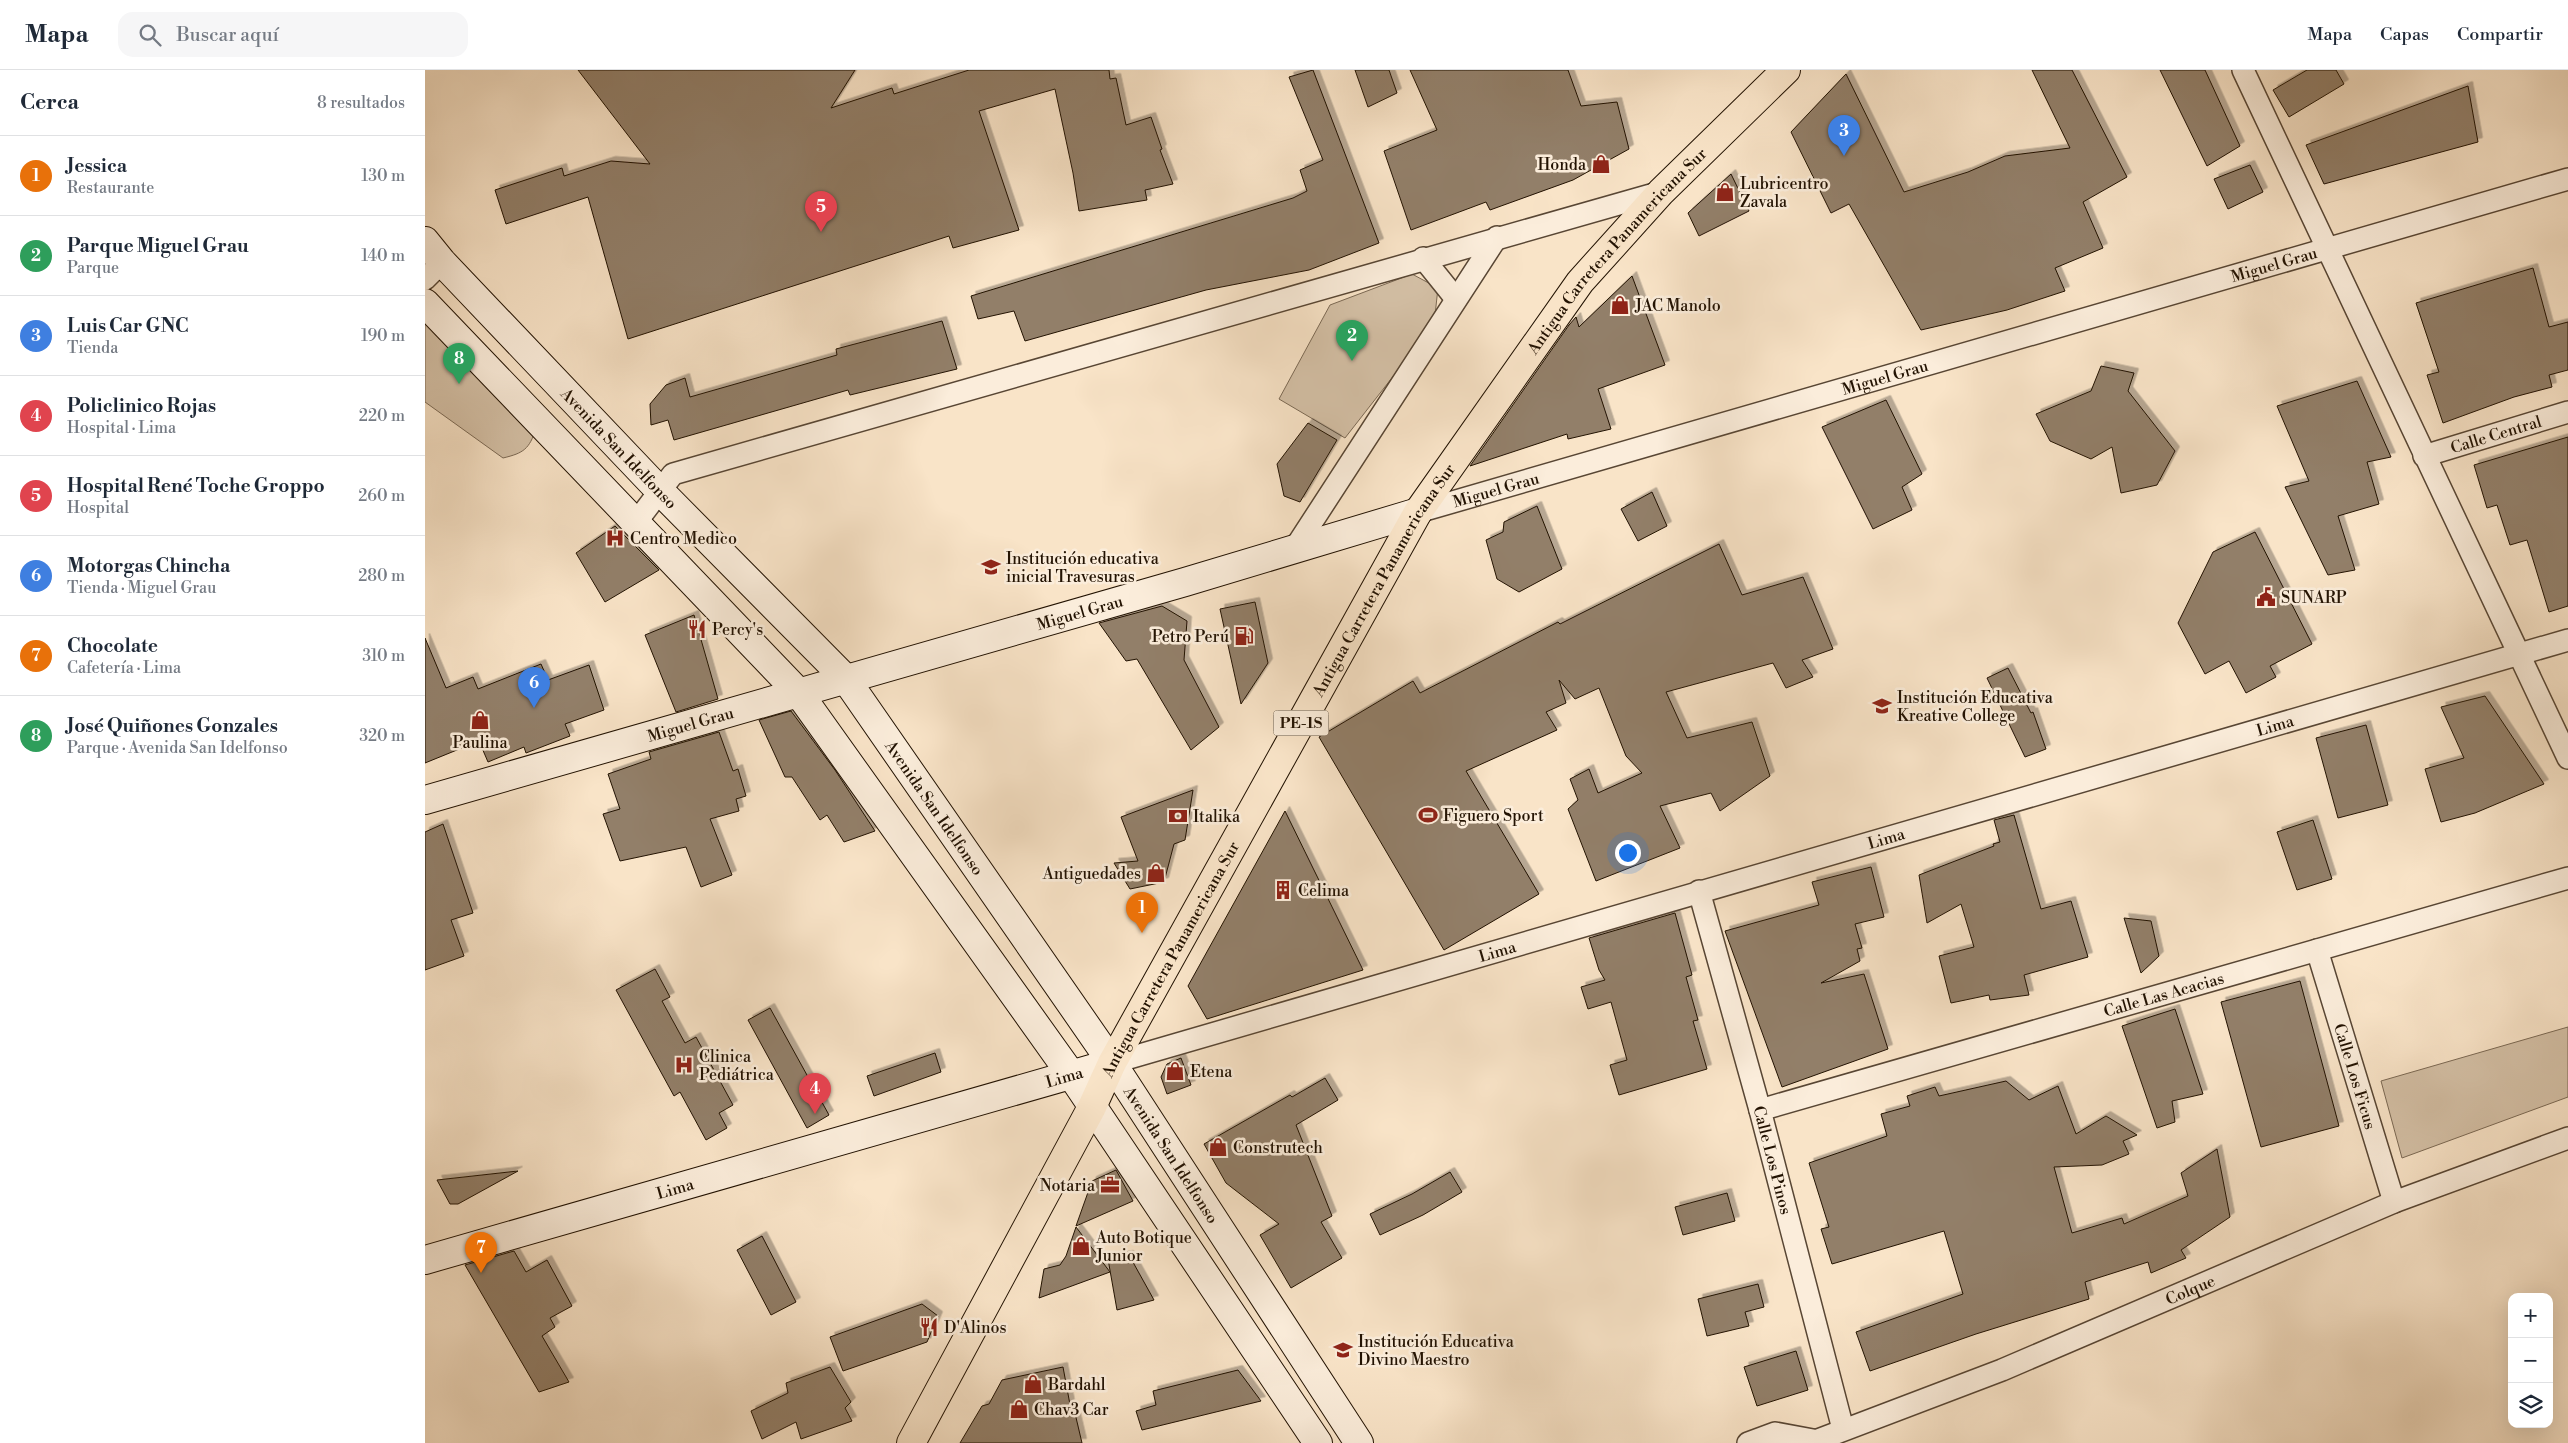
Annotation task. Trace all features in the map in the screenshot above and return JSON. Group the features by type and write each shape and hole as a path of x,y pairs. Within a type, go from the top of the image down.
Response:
{"highway":[{"name":"Antigua Carretera Panamericana Sur","path":"911,1443 1092,1107 1112,1063 1418,512 1580,282 1661,192 1785,70"}],"street":[{"path":"2243,70 2568,758"},
{"name":"Miguel Grau","path":"425,800 1185,582 1418,512 2568,179"},
{"path":"637,521 673,474 1423,258 1661,192"},
{"path":"1295,548 1497,237"},
{"name":"Avenida San Idelfonso","path":"425,241 434,270 660,491 845,678 1112,1063 1359,1443"},
{"path":"1423,258 1456,299"},
{"path":"425,303 637,521 798,692 1070,1073 1318,1443"},
{"name":"Calle Central","path":"2424,456 2568,412"},
{"name":"Lima","path":"425,1260 1070,1073 1112,1063 2568,640"},
{"name":"Calle Las Acacias","path":"1760,1110 2168,991 2568,878"},
{"name":"Calle Los Pinos","path":"1699,891 1760,1110 1843,1430"},
{"name":"Calle Los Ficus","path":"2317,950 2394,1202"},
{"name":"Colque","path":"1748,1443 1775,1433 1811,1441 1843,1430 2002,1370 2394,1202 2568,1138"}],"shaded area":[{"path":"1412,274 1438,288 1434,324 1345,438 1279,399 1330,305"},
{"path":"425,318 536,429 528,446 521,452 503,458 425,402"},
{"path":"2568,1027 2568,1097 2402,1158 2381,1081"}],"building":[{"path":"578,70 855,70 831,108 892,88 894,94 969,70 1109,70 1110,79 1116,78 1126,125 1151,117 1162,149 1160,150 1173,184 1145,190 1147,200 1079,211 1055,89 979,111 1019,230 953,248 949,236 628,339 588,197 506,224 495,190 562,168 564,176 611,161 650,164"},
{"path":"1313,70 1379,243 1309,270 1206,290 1025,341 1014,311 978,319 971,296 1293,198 1307,191 1300,170 1323,160 1289,77"},
{"path":"1355,70 1389,70 1397,93 1368,107"},
{"path":"1410,70 1568,70 1581,106 1617,102 1629,149 1573,180 1490,210 1486,202 1411,230 1384,151 1437,130"},
{"path":"2032,70 2072,70 2127,177 2083,202 2103,248 2055,268 2065,291 2007,310 1921,330 1849,204 1831,213 1791,132 1846,74 1904,192 1968,172 2005,156 2070,148"},
{"path":"2160,70 2205,70 2240,146 2207,166"},
{"path":"2307,70 2336,70 2344,84 2289,117 2273,90"},
{"path":"2468,86 2478,142 2324,184 2306,145"},
{"path":"2250,165 2263,192 2228,209 2214,179"},
{"name":"Lubricentro Zavala","path":"1731,174 1749,211 1699,236 1688,213"},
{"path":"2533,268 2549,327 2568,322 2568,370 2549,375 2552,387 2514,397 2443,423 2427,375 2439,372 2416,303"},
{"path":"1632,276 1665,365 1598,389 1611,429 1568,439 1567,434 1470,466 1569,325 1576,317 1579,327"},
{"path":"942,321 957,369 850,395 848,390 674,440 668,420 651,425 650,404 666,385 685,378 690,397 837,355 836,349"},
{"path":"2101,366 2134,373 2128,391 2175,451 2157,485 2121,493 2112,447 2091,459 2050,441 2036,414 2091,391"},
{"path":"2357,381 2391,457 2367,462 2379,504 2338,516 2355,570 2328,575 2285,487 2309,481 2277,406"},
{"path":"1886,400 1922,474 1902,487 1912,510 1873,529 1822,427"},
{"path":"1308,423 1337,440 1300,502 1284,496 1277,464"},
{"path":"2568,437 2568,606 2549,612 2527,540 2510,545 2497,505 2487,508 2474,465"},
{"path":"1652,492 1667,526 1638,541 1621,509"},
{"path":"1537,506 1562,569 1519,592 1497,579 1486,540 1503,532 1504,522"},
{"path":"615,526 659,570 605,602 576,553"},
{"path":"2255,532 2312,644 2270,666 2276,677 2246,693 2229,661 2205,674 2178,623 2213,552"},
{"path":"1719,544 1742,595 1803,577 1833,649 1802,660 1813,677 1786,688 1773,663 1666,692 1687,738 1752,722 1770,776 1720,811 1711,793 1660,806 1680,848 1596,881 1568,809 1578,800 1570,779 1589,769 1598,793 1642,773 1626,756 1599,688 1575,699 1559,680 1566,703 1546,712 1557,730 1466,771 1539,894 1444,950 1319,737 1413,681 1420,693 1558,622 1560,624"},
{"name":"Petro Perú","path":"1255,602 1268,663 1241,704 1220,609"},
{"path":"1162,606 1187,621 1184,660 1219,727 1191,750 1137,659 1126,661 1099,623"},
{"path":"694,615 718,699 676,712 645,635"},
{"path":"425,638 446,688 473,677 478,689 541,664 548,680 589,665 604,710 565,724 570,736 526,753 524,747 488,762 479,741 425,763"},
{"path":"2008,668 2031,713 2033,712 2046,749 2025,757 1987,678"},
{"path":"2485,696 2544,784 2475,813 2441,822 2425,769 2464,758 2441,707"},
{"path":"791,711 835,770 875,831 844,842 827,815 820,820 792,777 785,777 759,720"},
{"path":"2366,725 2388,805 2338,818 2316,738"},
{"path":"719,732 733,771 738,769 746,796 736,799 739,811 710,819 732,875 701,887 686,847 620,861 603,814 620,809 608,774 651,759 649,752"},
{"path":"1193,790 1185,840 1174,844 1164,882 1130,889 1114,863 1138,861 1121,817"},
{"name":"Celima","path":"1285,811 1363,970 1207,1019 1188,986"},
{"path":"2014,815 2041,909 2071,901 2088,957 2024,975 2029,995 1990,1000 1989,995 1951,1003 1939,956 1974,947 1961,904 1927,923 1919,875 1994,846 1993,844 2000,842 1994,820"},
{"path":"2313,820 2332,879 2297,890 2277,832"},
{"path":"443,824 473,913 451,920 464,956 425,970 425,832"},
{"path":"1871,867 1884,917 1855,924 1862,948 1857,949 1860,961 1821,983 1864,974 1888,1049 1782,1087 1725,931 1819,905 1812,882"},
{"path":"1675,913 1692,975 1686,977 1698,1020 1693,1021 1707,1069 1619,1095 1610,1065 1627,1060 1611,1002 1588,1009 1581,987 1605,980 1599,970 1589,938"},
{"path":"2124,918 2151,921 2159,956 2141,973"},
{"name":"Clinica Pediátrica","path":"655,969 670,997 662,1001 685,1043 696,1037 733,1105 719,1113 727,1128 706,1140 680,1092 674,1096 616,990"},
{"path":"2300,981 2339,1126 2261,1147 2221,1002"},
{"path":"770,1008 829,1115 807,1128 748,1020"},
{"path":"2175,1009 2203,1094 2172,1101 2175,1122 2157,1128 2122,1026"},
{"path":"935,1053 941,1072 874,1096 867,1076"},
{"name":"Etena","path":"1181,1058 1191,1085 1167,1094 1161,1077 1167,1064"},
{"path":"1325,1078 1338,1100 1296,1125 1332,1216 1321,1222 1342,1258 1291,1288 1260,1235 1279,1224 1226,1183 1204,1144 1290,1095 1292,1097"},
{"path":"2006,1081 2029,1100 2058,1086 2076,1134 2106,1116 2137,1135 2123,1141 2129,1154 2102,1165 2054,1167 2072,1233 2122,1218 2124,1224 2188,1196 2181,1173 2217,1149 2230,1217 2181,1250 2186,1258 2151,1273 2148,1262 2085,1282 2089,1299 1976,1334 1870,1371 1856,1332 1963,1294 1944,1231 1832,1264 1821,1229 1829,1227 1809,1163 1887,1136 1881,1114 1910,1106 1907,1096 1935,1087 1939,1096"},
{"path":"1116,1170 1133,1201 1076,1226 1092,1181"},
{"path":"518,1171 458,1204 450,1204 437,1180"},
{"path":"1450,1172 1462,1192 1423,1215 1380,1235 1370,1214 1412,1194"},
{"path":"1727,1193 1735,1221 1683,1235 1675,1207"},
{"path":"1076,1227 1110,1272 1039,1298 1044,1269 1060,1265 1066,1256"},
{"path":"762,1236 796,1302 771,1315 737,1250"},
{"path":"514,1251 526,1272 547,1260 572,1306 550,1318 555,1327 542,1336 569,1382 539,1392 465,1265"},
{"path":"1129,1255 1154,1300 1117,1310 1108,1259"},
{"path":"1758,1284 1764,1307 1745,1312 1749,1326 1707,1336 1698,1299"},
{"path":"922,1304 938,1316 927,1342 843,1371 830,1337"},
{"path":"1796,1351 1808,1390 1757,1406 1744,1367"},
{"path":"830,1367 851,1402 845,1408 852,1421 801,1439 796,1422 762,1439 751,1411 788,1393 786,1383"},
{"path":"1063,1367 1071,1410 1074,1409 1082,1443 960,1443 982,1406 989,1404 1002,1380"},
{"path":"1238,1370 1261,1401 1142,1430 1136,1411 1156,1405 1153,1391"}],"place":[{"name":"Luis Car GNC","path":"1844,156"},
{"name":"Honda","path":"1601,164"},
{"name":"Lubricentro Zavala","path":"1725,192"},
{"name":"Hospital René Toche Groppo","path":"821,232"},
{"name":"JAC Manolo","path":"1620,305"},
{"name":"Parque Miguel Grau","path":"1352,361"},
{"name":"José Quiñones Gonzales","path":"459,384"},
{"name":"Centro Medico","path":"615,538"},
{"name":"Institución educativa inicial Travesuras","path":"991,567"},
{"name":"SUNARP","path":"2266,597"},
{"name":"Percy's","path":"697,629"},
{"name":"Petro Perú","path":"1244,636"},
{"name":"Institución Educativa Kreative College","path":"1882,706"},
{"name":"Motorgas Chincha","path":"534,708"},
{"name":"Paulina","path":"480,720"},
{"name":"Figuero Sport","path":"1428,815"},
{"name":"Italika","path":"1178,816"},
{"name":"Antiguedades","path":"1156,873"},
{"name":"Celima","path":"1283,890"},
{"name":"Jessica","path":"1142,933"},
{"name":"Clinica Pediátrica","path":"684,1065"},
{"name":"Etena","path":"1175,1071"},
{"name":"Policlinico Rojas","path":"815,1114"},
{"name":"Construtech","path":"1218,1147"},
{"name":"Notaria","path":"1110,1185"},
{"name":"Auto Botique Junior","path":"1081,1246"},
{"name":"Chocolate","path":"481,1273"},
{"name":"D'Alinos","path":"929,1327"},
{"name":"Institución Educativa Divino Maestro","path":"1343,1350"},
{"name":"Bardahl","path":"1033,1384"},
{"name":"Chav3 Car","path":"1019,1409"}]}
